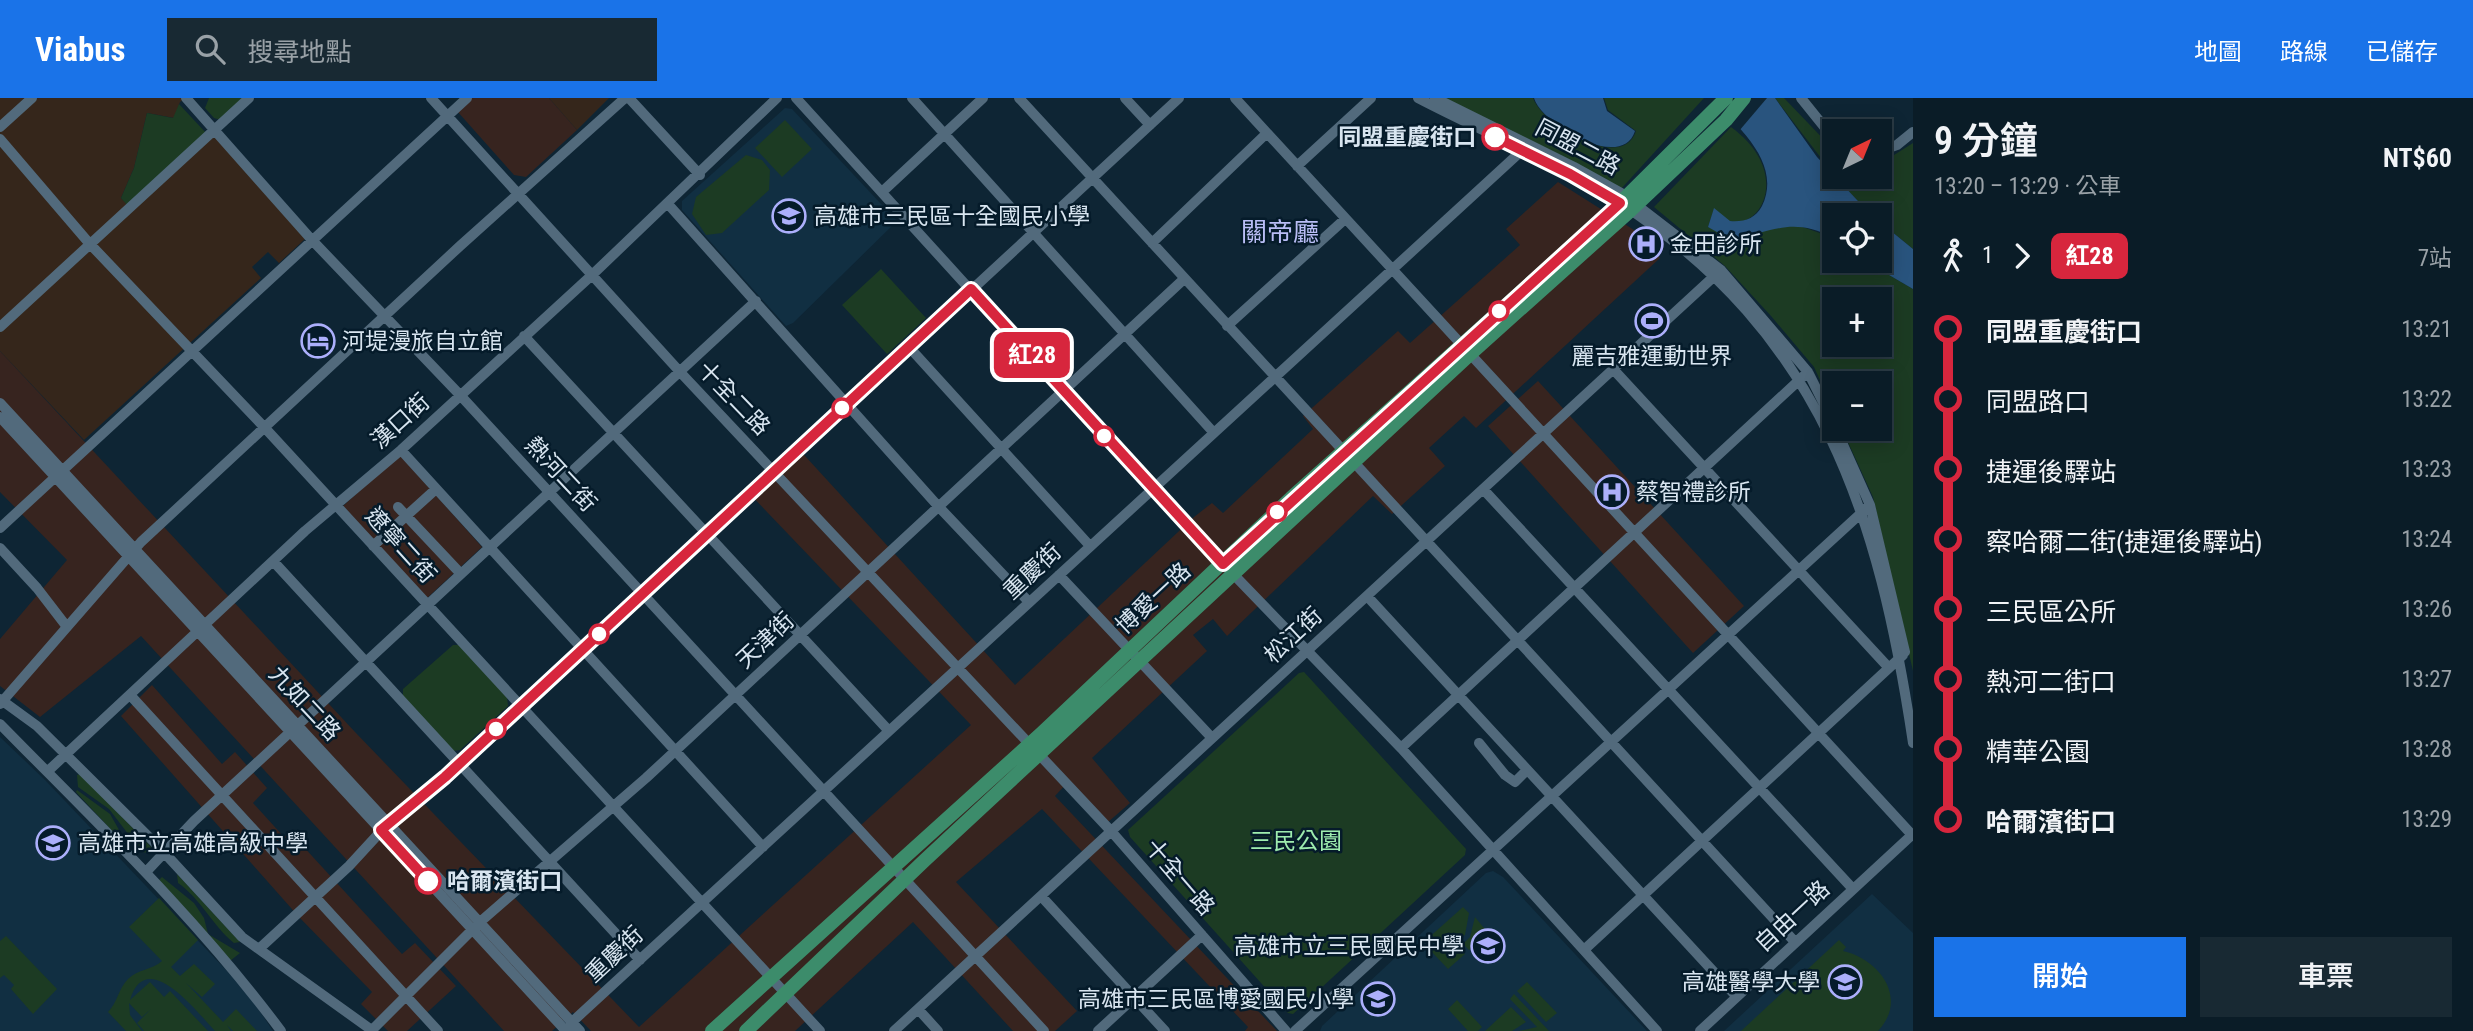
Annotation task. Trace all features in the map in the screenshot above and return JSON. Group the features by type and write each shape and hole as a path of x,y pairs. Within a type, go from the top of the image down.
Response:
{"main road":[{"path":"1721,115 1726,98"},
{"path":"1721,115 1744,98"},
{"name":"博愛一路","path":"712,1031 892,866 1141,662 1343,452 1465,350 1628,204 1721,115"},
{"name":"博愛一路","path":"746,1031 905,880 1130,651 1353,464 1465,350"}],"street":[{"path":"0,127 32,98"},
{"name":"熱河二街","path":"186,98 311,239 460,395 1044,1031"},
{"path":"0,327 249,98"},
{"name":"十全二路","path":"431,98 681,373 1034,749"},
{"path":"0,527 467,98"},
{"path":"373,1031 242,937 165,853 37,726 1,701 131,552 518,193 627,98 700,175"},
{"name":"漢口街","path":"48,771 273,561 401,450 592,275 778,98"},
{"path":"796,98 1153,491 1309,649 1657,1031"},
{"path":"912,98 1214,433"},
{"path":"882,192 983,98"},
{"path":"1019,98 1353,464 1796,942"},
{"path":"1125,98 1150,125"},
{"path":"260,948 316,897 384,826 460,764 1179,98"},
{"path":"1235,98 1817,735 1912,835"},
{"path":"1297,166 1371,98"},
{"name":"同盟二路","path":"1418,98 1525,148 1574,167 1628,204 1718,273 1805,375"},
{"name":"同盟二路","path":"1434,98 1525,148"},
{"path":"1801,98 1822,124"},
{"path":"1892,147 1913,132"},
{"path":"1152,243 1268,133"},
{"name":"遼寧二街","path":"0,139 89,243 265,428 769,979 820,1031"},
{"name":"重慶街","path":"572,1029 701,903 1525,148"},
{"path":"668,204 938,506 1029,602"},
{"path":"1227,326 1345,219"},
{"name":"松江街","path":"894,1031 1718,273"},
{"name":"天津街","path":"373,1031 477,926 676,751 1184,279"},
{"path":"146,872 223,795 756,301"},
{"path":"524,336 889,731"},
{"path":"909,347 1090,547"},
{"path":"1613,369 1889,668"},
{"path":"1805,375 1822,404"},
{"path":"1401,748 1805,375"},
{"path":"1805,375 1866,508"},
{"name":"九如二路","path":"0,403 59,474 572,1029"},
{"name":"九如二路","path":"0,417 59,474"},
{"path":"1840,441 1866,508 1899,615 1913,743"},
{"path":"401,450 763,847"},
{"path":"373,545 402,512 436,489"},
{"path":"1483,489 1853,889"},
{"path":"1295,1031 1866,508"},
{"path":"402,512 461,575"},
{"path":"0,548 37,588 67,627"},
{"path":"273,561 640,960"},
{"path":"1059,575 1212,738"},
{"path":"1367,596 1736,996"},
{"path":"1585,949 1903,656"},
{"path":"1903,656 1913,692"},
{"path":"131,696 438,1031"},
{"path":"0,724 146,872 242,980 281,1031"},
{"path":"1479,743 1505,775 1515,782 1527,770"},
{"name":"十全一路","path":"1034,749 1111,831 1286,1031"},
{"name":"自由一路","path":"1700,1031 1912,835"},
{"path":"1041,896 1165,1031"},
{"path":"1098,1031 1202,935"},
{"path":"918,1009 938,1031"}],"shaded area":[{"path":"0,98 185,98 180,102 174,118 147,113 134,168 121,198 127,204 210,131 306,238 279,263 268,252 252,267 261,278 84,440 0,351"},
{"path":"470,98 549,98 577,130 526,177 514,175 457,111"},
{"path":"549,98 609,98 577,130"},
{"name":"高雄市三民區十全國民小學","path":"785,108 792,109 897,221 793,323 786,326 682,210 682,201"},
{"path":"1558,182 1634,230 1660,258 1476,428 1464,416 1429,448 1445,466 1392,514 1373,496 1227,636 1213,619 1193,635 1207,651 1092,758 1130,803 1107,823 1068,782 1055,796 1277,1031 1245,1031 1248,1027 1042,809 956,882 1077,1011 1055,1031 1013,1031 913,922 795,1031 591,1031 573,1012 552,1031 504,1031 141,636 40,717 0,686 0,639 67,560 0,492 0,351 355,732 639,1027 971,725 745,489 795,445 1015,685 1194,517 1212,503 1223,513 1313,429 1303,416 1398,331 1410,343 1520,245 1506,229"},
{"path":"1538,381 1744,606 1693,653 1488,426"},
{"path":"399,454 482,547 427,598 343,506"},
{"path":"152,685 222,764 235,752 267,788 253,803 284,837 290,832 402,954 415,943 456,986 407,1031 388,1031 361,1004 372,992 299,917 121,716"},
{"name":"高雄市立高雄高級中學","path":"0,737 45,780 247,992 273,1031 0,1031"},
{"name":"高雄市立三民國民中學","path":"1493,871 1503,877 1647,1031 1320,1031 1322,1026 1486,873"},
{"name":"高雄醫學大學","path":"1872,894 1913,933 1913,1031 1724,1031"}],"green space":[{"path":"209,98 243,98 221,120 214,118 205,108"},
{"path":"1435,98 1533,98 1539,109 1566,131 1600,146 1616,147 1628,143 1636,131 1608,110 1604,98 1704,98 1620,190"},
{"path":"1775,98 1784,98 1822,138 1822,159"},
{"path":"179,104 207,134 127,205 121,198 134,168 147,113 173,118"},
{"path":"785,120 812,149 782,177 755,148"},
{"path":"1731,127 1753,148 1764,168 1766,188 1762,204 1753,216 1740,222 1727,220 1714,209 1708,227 1741,238 1768,228 1797,225 1822,234 1822,273 1886,273 1913,289 1913,671 1873,497 1847,441 1892,441 1892,371 1822,371 1822,385 1814,367 1725,266 1654,207"},
{"path":"1913,143 1913,249 1892,232 1892,203 1860,203 1846,189 1892,189 1894,155"},
{"path":"746,155 762,160 770,170 769,190 722,233 706,235 692,214 696,197"},
{"path":"881,269 926,318 887,354 842,305"},
{"path":"453,645 460,645 507,697 508,706 460,750 453,751 403,696 403,689"},
{"name":"三民公園","path":"1304,672 1466,849 1465,855 1293,1014 1288,1013 1130,837 1128,830 1299,673"},
{"path":"80,774 153,849 150,853 142,852 109,809 78,787 77,775"},
{"path":"77,790 110,814 131,851 76,792"},
{"path":"177,874 240,942 234,943 226,936 178,883"},
{"path":"162,877 194,903 204,918 208,934 240,953 230,961 158,881"},
{"path":"159,898 198,940 171,967 180,976 194,964 215,984 202,997 186,983 223,1022 236,1009 257,1031 233,1031 227,1025 231,1031 215,1031 172,988 148,979 138,985 130,1000 150,982 164,997 170,991 208,1031 144,1031 137,1023 151,1009 142,1017 129,1003 130,1015 142,1031 126,1031 108,1012 128,979 162,961 129,927"},
{"path":"1463,907 1469,913 1465,935 1453,942 1425,941"},
{"path":"1475,917 1488,933 1469,950 1463,944 1470,937"},
{"path":"6,936 57,989 33,1014 11,989 14,985 4,975 0,978 0,941"},
{"path":"1839,940 1846,947 1843,951 1868,962 1886,982 1891,1006 1878,1031 1741,1031"},
{"path":"1458,947 1465,954 1448,969 1430,950"},
{"path":"1527,982 1557,1013 1546,1022 1517,991"},
{"path":"1514,994 1549,1031 1519,1031 1537,1027 1510,999"},
{"path":"1457,1000 1482,1027 1478,1031 1468,1031 1448,1009"},
{"path":"1511,1007 1526,1022 1512,1031 1485,1031"}],"water":[{"path":"1534,98 1603,98 1607,111 1635,131 1627,142 1615,147 1599,146 1566,131 1551,120"},
{"path":"1710,98 1775,98 1822,162 1822,189 1847,189 1860,203 1822,203 1822,232 1806,228 1782,228 1731,240 1708,227 1714,208 1730,221 1752,217 1762,206 1767,190 1766,174 1762,160 1743,132"},
{"path":"1892,232 1913,249 1913,289 1886,273 1892,273"}],"pier":[{"path":"1706,98 1767,98 1739,131"}],"bus line":[{"name":"紅28","path":"428,881 381,830 394,816 430,791 971,289 1153,491 1223,564 1291,498 1620,203 1570,174 1495,137"}],"place":[{"name":"同盟重慶街口","path":"1495,137"},
{"name":"高雄市三民區十全國民小學","path":"789,216"},
{"name":"金田診所","path":"1646,244"},
{"name":"麗吉雅運動世界","path":"1652,321"},
{"name":"河堤漫旅自立館","path":"318,341"},
{"name":"蔡智禮診所","path":"1612,492"},
{"name":"高雄市立高雄高級中學","path":"53,843"},
{"name":"哈爾濱街口","path":"428,881"},
{"name":"高雄市立三民國民中學","path":"1488,946"},
{"name":"高雄醫學大學","path":"1845,982"},
{"name":"高雄市三民區博愛國民小學","path":"1378,999"}],"district":[{"name":"關帝廳","path":"1280,232"}]}
